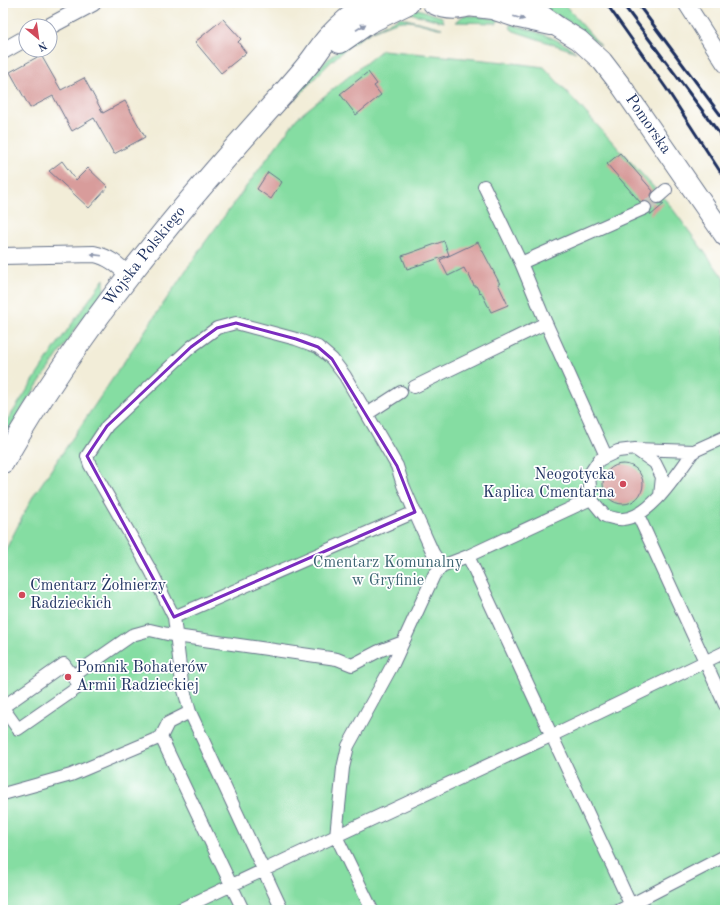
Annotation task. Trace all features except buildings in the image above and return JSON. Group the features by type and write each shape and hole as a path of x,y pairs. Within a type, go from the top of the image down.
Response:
{"main road":[{"name":"Wojska Polskiego","path":"3,462 57,375 128,275 169,224 307,66 333,34 347,20 369,3"},
{"name":"Wojska Polskiego","path":"307,66 369,22 408,3"},
{"path":"434,3 447,8 457,8 471,4"}],"street":[{"path":"58,22 93,3"},
{"name":"Pomorska","path":"525,3 587,46 612,73 725,236"},
{"path":"686,3 725,64"},
{"name":"Pomorska","path":"471,4 519,18 558,27"},
{"path":"5,44 18,40"},
{"path":"484,186 521,263 546,323 606,456"},
{"path":"521,263 645,208"},
{"path":"3,256 94,254 111,260 128,275"},
{"path":"282,910 190,712 182,683 174,617 151,571 90,464 87,456 107,426 191,347 217,328 236,323 296,339 318,347 332,359 345,376 397,466 403,485 433,553 442,566"},
{"path":"414,387 546,323"},
{"path":"367,414 401,392"},
{"path":"694,451 660,498 638,515 623,519 605,516 591,499 589,475 598,460 606,456 618,451 635,449 694,451 725,437"},
{"path":"635,449 655,463 662,476 660,498"},
{"path":"372,910 336,836 343,768 348,746 393,664 434,576 442,566 468,556 591,499"},
{"path":"174,617 415,512"},
{"path":"638,515 725,704"},
{"path":"468,556 632,907"},
{"path":"73,676 132,635 150,630 176,636 337,659 352,665 379,651 403,642"},
{"path":"179,910 725,652"},
{"path":"64,664 73,676 80,686 18,730 7,721 3,707 64,664"},
{"path":"3,794 71,774 162,737 168,723 190,712"},
{"path":"162,737 243,910"},
{"path":"620,910 632,907 725,856"}],"highlighted area":[{"path":"236,323 296,339 318,347 332,359 397,466 415,512 174,617 87,456 107,426 191,347 217,328"}],"green space":[{"path":"535,3 563,3 601,46 575,25"},
{"path":"418,9 442,17 444,22 410,13 410,11"},
{"path":"464,15 499,19 497,23 456,22"},
{"path":"401,17 442,28 411,21 398,21 373,31 348,47 336,57 295,100 294,96 335,53 357,38"},
{"path":"510,24 553,38 576,52 514,31 511,29"},
{"name":"Cmentarz Komunalny w Gryfinie","path":"382,50 544,67 669,204 725,280 725,910 3,910 3,555 32,498 203,245 297,118"},
{"path":"104,279 104,291 73,331 3,440 3,427 56,346"}],"tunnel":[{"path":"645,208 658,197"}],"railway":[{"path":"606,3 666,88 725,179"},
{"path":"622,3 725,141"},
{"path":"637,3 725,121"}],"place":[{"name":"Neogotycka Kaplica Cmentarna","path":"623,484"},
{"name":"Cmentarz Żołnierzy Radzieckich","path":"22,595"},
{"name":"Pomnik Bohaterów Armii Radzieckiej","path":"68,677"}]}
